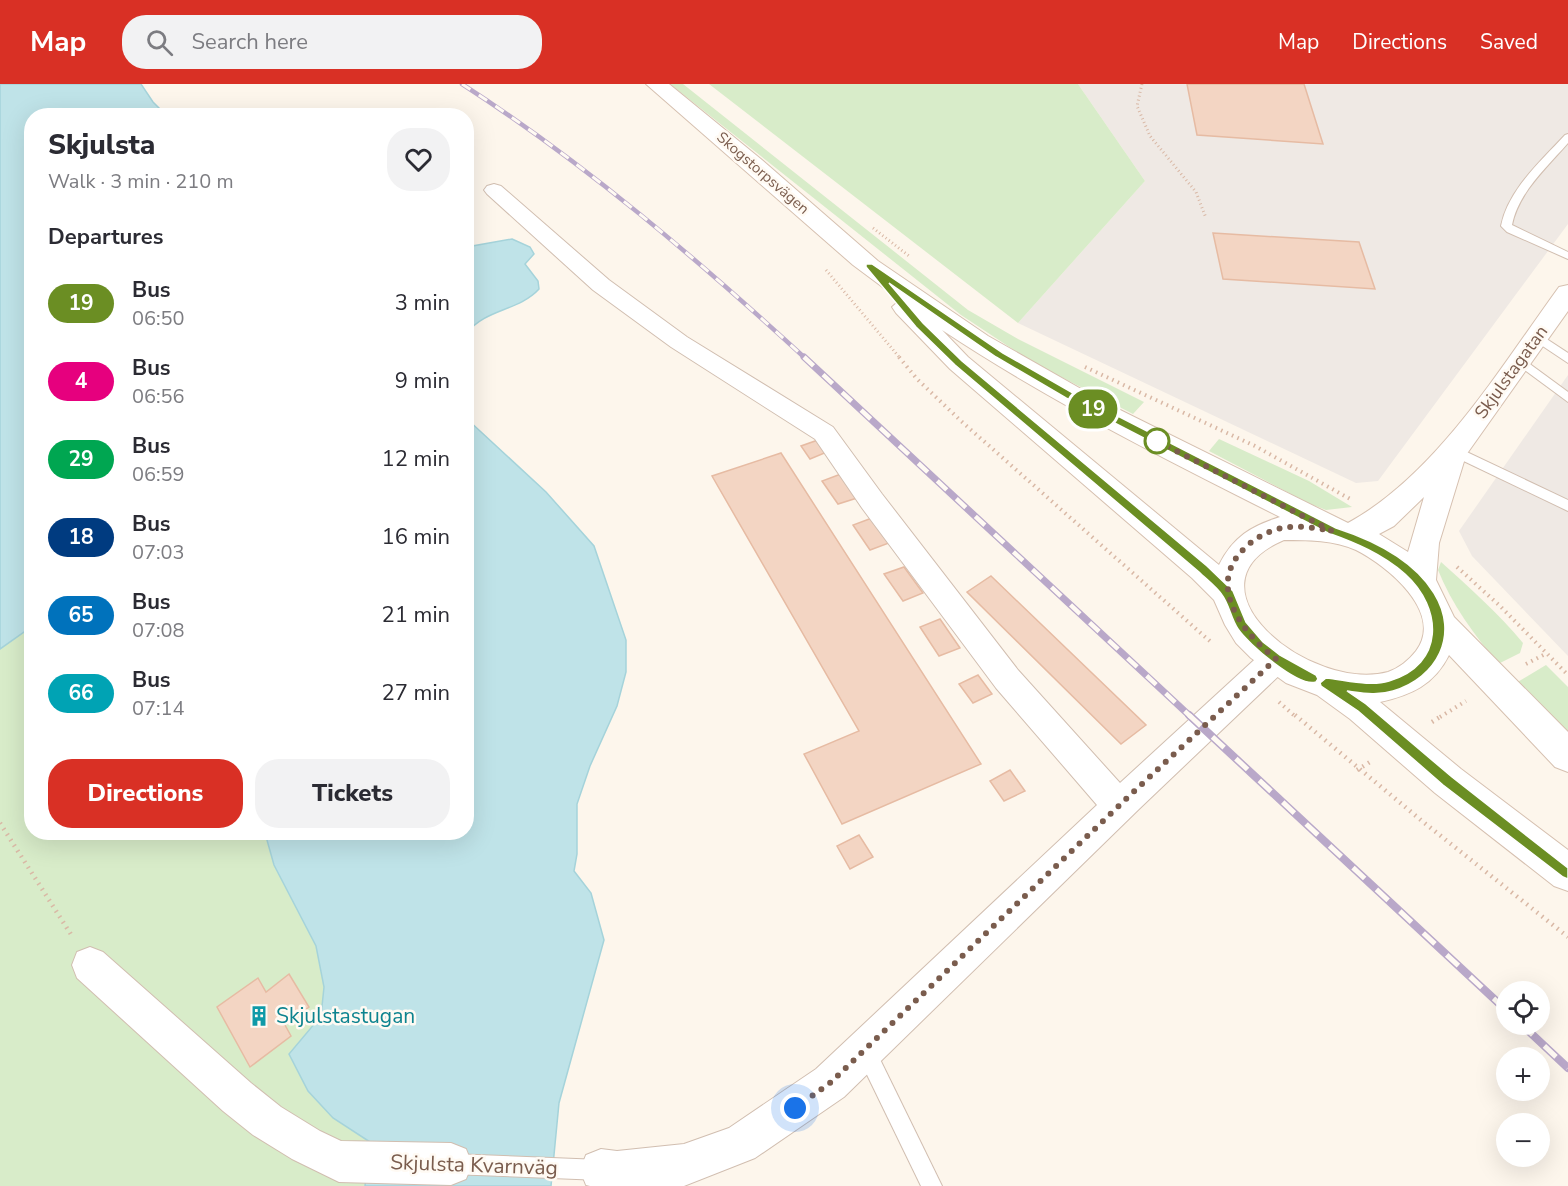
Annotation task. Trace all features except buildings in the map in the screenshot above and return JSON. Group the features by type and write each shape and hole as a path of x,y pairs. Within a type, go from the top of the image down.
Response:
{"main road":[{"name":"Skogstorpsvägen","path":"656,84 707,125 869,266 967,333 1086,405 1342,533"},
{"name":"Skogstorpsvägen","path":"869,266 920,325 959,363 1203,569 1229,594"},
{"name":"Skjulstagatan","path":"1342,533 1383,518 1454,451 1568,293"},
{"name":"Skjulstagatan","path":"1420,583 1424,543 1454,451"},
{"path":"1283,528 1315,528 1342,533 1367,542 1396,560 1420,583 1430,596 1439,623 1437,650 1419,672 1409,678 1391,686 1372,689 1326,683 1299,673 1265,670 1259,645 1245,630 1232,606 1229,594 1227,583 1235,560 1254,540 1283,528"},
{"path":"1439,623 1568,756"},
{"path":"1326,683 1362,708 1448,781 1568,873"}],"street":[{"path":"494,190 601,285 679,342 824,433 872,501 1007,679 1119,806"},
{"name":"Skjulsta Kvarnväg","path":"601,1170 617,1172 684,1165 741,1144 830,1083 1119,806 1265,670"},
{"name":"Skjulsta Kvarnväg","path":"90,965 237,1096 267,1121 306,1145 339,1161 451,1164"}],"lane":[{"path":"1568,137 1513,204 1506,218 1506,226 1511,230 1568,256"},
{"path":"1536,336 1568,359"},
{"path":"1518,360 1568,398"},
{"path":"1454,451 1568,506"},
{"path":"865,1050 932,1186"},
{"name":"Skjulsta Kvarnväg","path":"451,1164 601,1170"}],"path":[{"path":"1142,84 1137,106 1150,136 1196,192 1206,218"},
{"path":"866,222 912,258"},
{"path":"819,261 917,379 939,400 1265,670 1366,777 1568,937"},
{"path":"1079,364 1292,466 1354,501"},
{"path":"1454,564 1500,606 1568,675"},
{"path":"1402,741 1497,681"},
{"path":"0,823 90,965"}],"shaded area":[{"path":"1078,84 1568,84 1568,224 1378,481 1356,483 1018,323 1145,181"},
{"path":"1568,375 1568,656 1472,556 1459,531"}],"green space":[{"path":"0,84 10,84 26,108 24,108 24,840 462,840 453,1186 0,1186"},
{"path":"670,84 683,84 968,310 1018,339 1144,402 1133,414 1032,362 961,315"},
{"path":"709,84 1078,84 1145,181 1018,323"},
{"path":"1219,439 1309,481 1352,507 1326,510 1308,503 1209,451"},
{"path":"1441,562 1514,632 1523,643 1520,653 1498,664 1472,630 1450,595 1438,570"},
{"path":"1546,665 1568,687 1568,739 1516,683"}],"water":[{"path":"0,84 141,84 159,108 24,108 24,632 0,649"},
{"path":"512,239 530,247 534,254 525,264 538,281 539,289 522,302 492,314 474,325 474,246"},
{"path":"474,425 546,492 594,546 626,640 626,672 617,706 590,766 577,804 577,854 574,871 591,893 604,940 559,1103 551,1186 365,1186 370,1142 333,1118 308,1091 289,1054 321,1016 324,987 316,946 274,865 267,840 474,840"}],"railway":[{"path":"462,84 553,147 640,214 805,358"},
{"path":"804,357 1191,717"},
{"path":"1189,715 1496,1001"},
{"path":"1533,1035 1568,1068"}],"bus line":[{"name":"19","path":"1312,679 1276,659 1259,645 1242,625 1232,606 1229,594 1203,569 1013,411 959,363 920,325 869,266 1000,355 1086,405 1332,531 1367,542 1409,571 1430,596 1439,623 1437,650 1429,662 1419,672 1391,686 1372,689 1326,683 1362,708 1448,781 1568,873"}],"place":[{"name":"Skjulstastugan","path":"259,1016"}],"route":[{"path":"795,1108 830,1083 1127,798 1276,659 1250,636 1232,606 1227,583 1235,560 1242,550 1254,540 1269,532 1283,528 1315,528 1332,531 1153,439 1157,441"}]}
